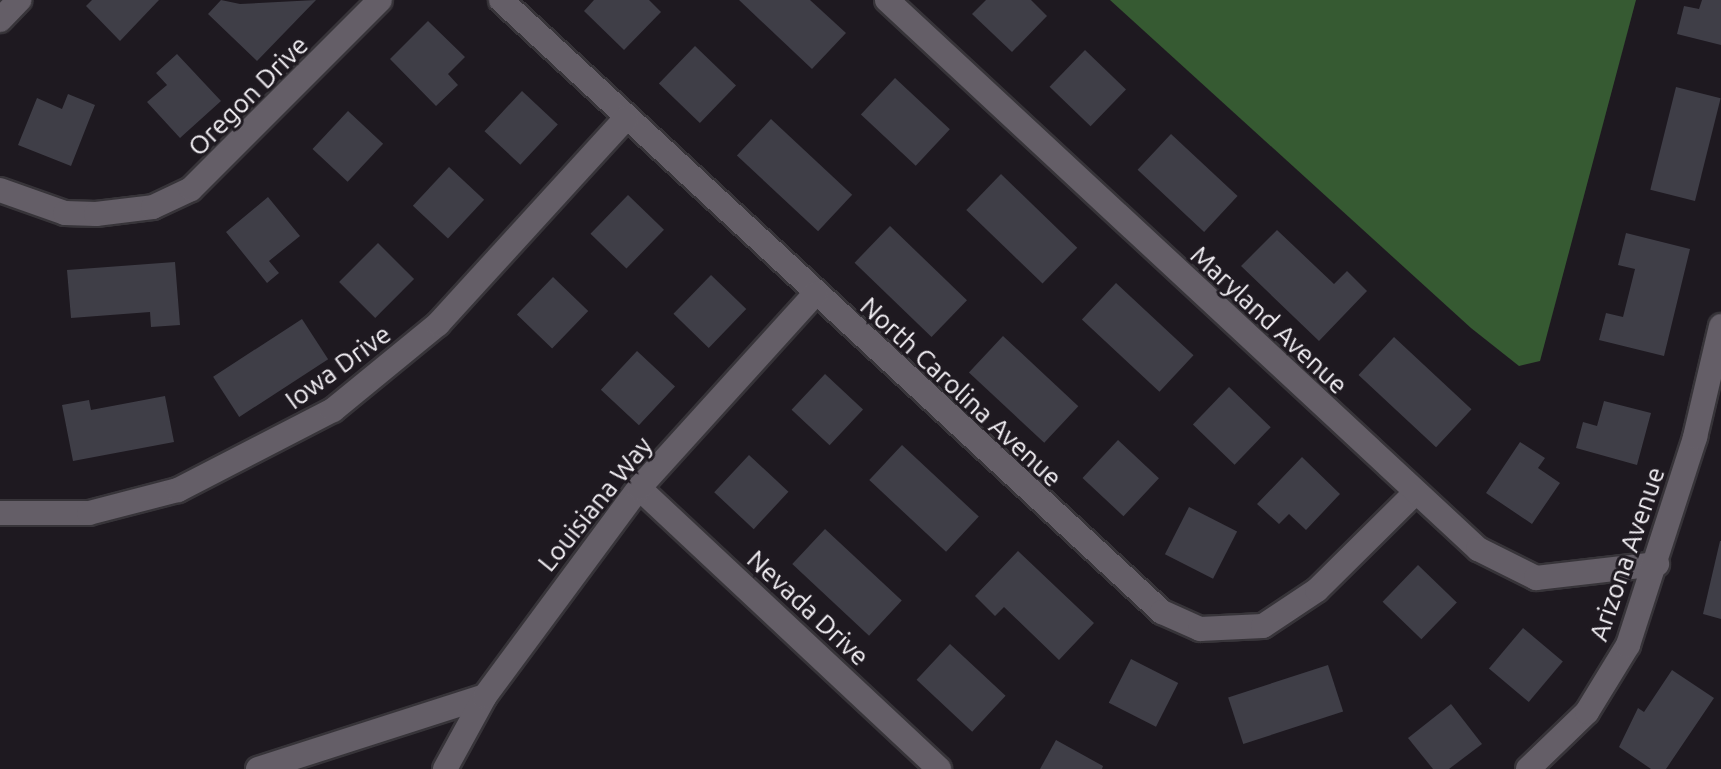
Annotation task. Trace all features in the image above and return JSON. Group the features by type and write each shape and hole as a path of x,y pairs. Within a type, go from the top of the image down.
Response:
{"street":[{"path":"0,20 19,0"},
{"name":"Oregon Drive","path":"0,190 53,210 96,214 153,207 191,189 380,0"},
{"name":"North Carolina Avenue","path":"501,0 1137,594 1200,629 1244,631 1281,617 1414,494"},
{"name":"Maryland Avenue","path":"887,0 1414,494 1478,549 1526,576 1561,579 1657,564"},
{"name":"Iowa Drive","path":"0,513 89,513 178,490 333,410 438,324 626,118"},
{"name":"Louisiana Way","path":"445,769 485,696 639,488 815,294"},
{"name":"Arizona Avenue","path":"1528,769 1604,690 1657,564 1721,326"},
{"name":"Nevada Drive","path":"639,488 939,769"},
{"path":"258,769 485,696"}],"green space":[{"path":"1110,0 1636,0 1540,361 1519,366 1471,328"}],"building":[{"path":"92,0 159,0 120,41 86,6"},
{"path":"221,0 240,4 316,0 257,61 208,14"},
{"path":"594,0 649,0 661,12 624,50 584,11"},
{"path":"739,0 810,0 846,33 812,69"},
{"path":"986,0 1031,0 1047,16 1012,52 972,14"},
{"path":"1702,0 1721,0 1721,45 1677,34 1684,6 1699,9"},
{"path":"428,21 465,57 448,74 458,85 436,106 390,59"},
{"path":"695,46 736,86 700,123 659,83"},
{"path":"1085,50 1126,90 1091,126 1050,87"},
{"path":"177,54 221,101 180,138 147,102 167,85 156,73"},
{"path":"895,78 950,129 916,166 861,115"},
{"path":"1676,87 1721,98 1695,201 1650,190"},
{"path":"522,91 558,124 520,165 484,131"},
{"path":"68,94 95,105 71,166 18,145 37,98 62,109"},
{"path":"348,111 383,144 348,182 313,149"},
{"path":"771,119 852,195 818,231 737,156"},
{"path":"1171,134 1238,196 1204,232 1138,170"},
{"path":"449,167 484,200 448,238 413,206"},
{"path":"1001,174 1077,248 1043,284 966,210"},
{"path":"628,195 664,230 626,269 590,234"},
{"path":"268,197 300,236 269,261 279,273 267,283 226,232"},
{"path":"890,226 967,300 932,337 855,263"},
{"path":"1277,230 1334,284 1347,271 1367,291 1319,341 1241,266"},
{"path":"1626,233 1690,249 1664,356 1599,340 1606,313 1623,317 1635,269 1618,265"},
{"path":"378,243 414,279 375,318 339,282"},
{"path":"175,262 180,325 151,327 150,312 71,318 67,270"},
{"path":"711,275 746,309 709,348 673,314"},
{"path":"553,277 588,311 552,348 517,314"},
{"path":"1116,283 1194,355 1159,392 1082,320"},
{"path":"302,319 328,359 239,417 213,377"},
{"path":"1003,336 1078,406 1044,443 969,373"},
{"path":"1394,337 1472,409 1436,447 1359,375"},
{"path":"637,351 675,386 639,425 601,390"},
{"path":"825,374 863,409 830,445 792,410"},
{"path":"1229,387 1271,427 1235,465 1193,424"},
{"path":"165,396 174,442 73,461 62,405 89,400 91,410"},
{"path":"1604,401 1651,413 1637,465 1576,448 1583,422 1597,426"},
{"path":"1118,440 1159,478 1123,516 1083,478"},
{"path":"1520,442 1545,458 1538,468 1560,483 1532,524 1486,493"},
{"path":"902,445 979,517 946,552 869,480"},
{"path":"749,455 788,492 754,529 714,492"},
{"path":"1302,457 1340,494 1306,530 1289,514 1279,524 1257,504"},
{"path":"1189,507 1237,532 1213,579 1165,554"},
{"path":"825,529 902,601 869,636 792,564"},
{"path":"1721,541 1721,619 1703,614"},
{"path":"1018,551 1094,623 1059,660 1004,607 995,616 975,596"},
{"path":"1418,565 1457,603 1421,639 1383,602"},
{"path":"1523,628 1563,661 1529,702 1489,669"},
{"path":"950,644 1006,696 972,732 917,680"},
{"path":"1131,659 1178,683 1156,727 1109,703"},
{"path":"1328,665 1343,712 1243,744 1228,697"},
{"path":"1672,670 1714,698 1666,769 1651,769 1619,747 1638,708 1644,712"},
{"path":"1451,704 1482,744 1449,769 1433,769 1408,738"},
{"path":"1056,740 1103,766 1102,769 1040,769"}]}
